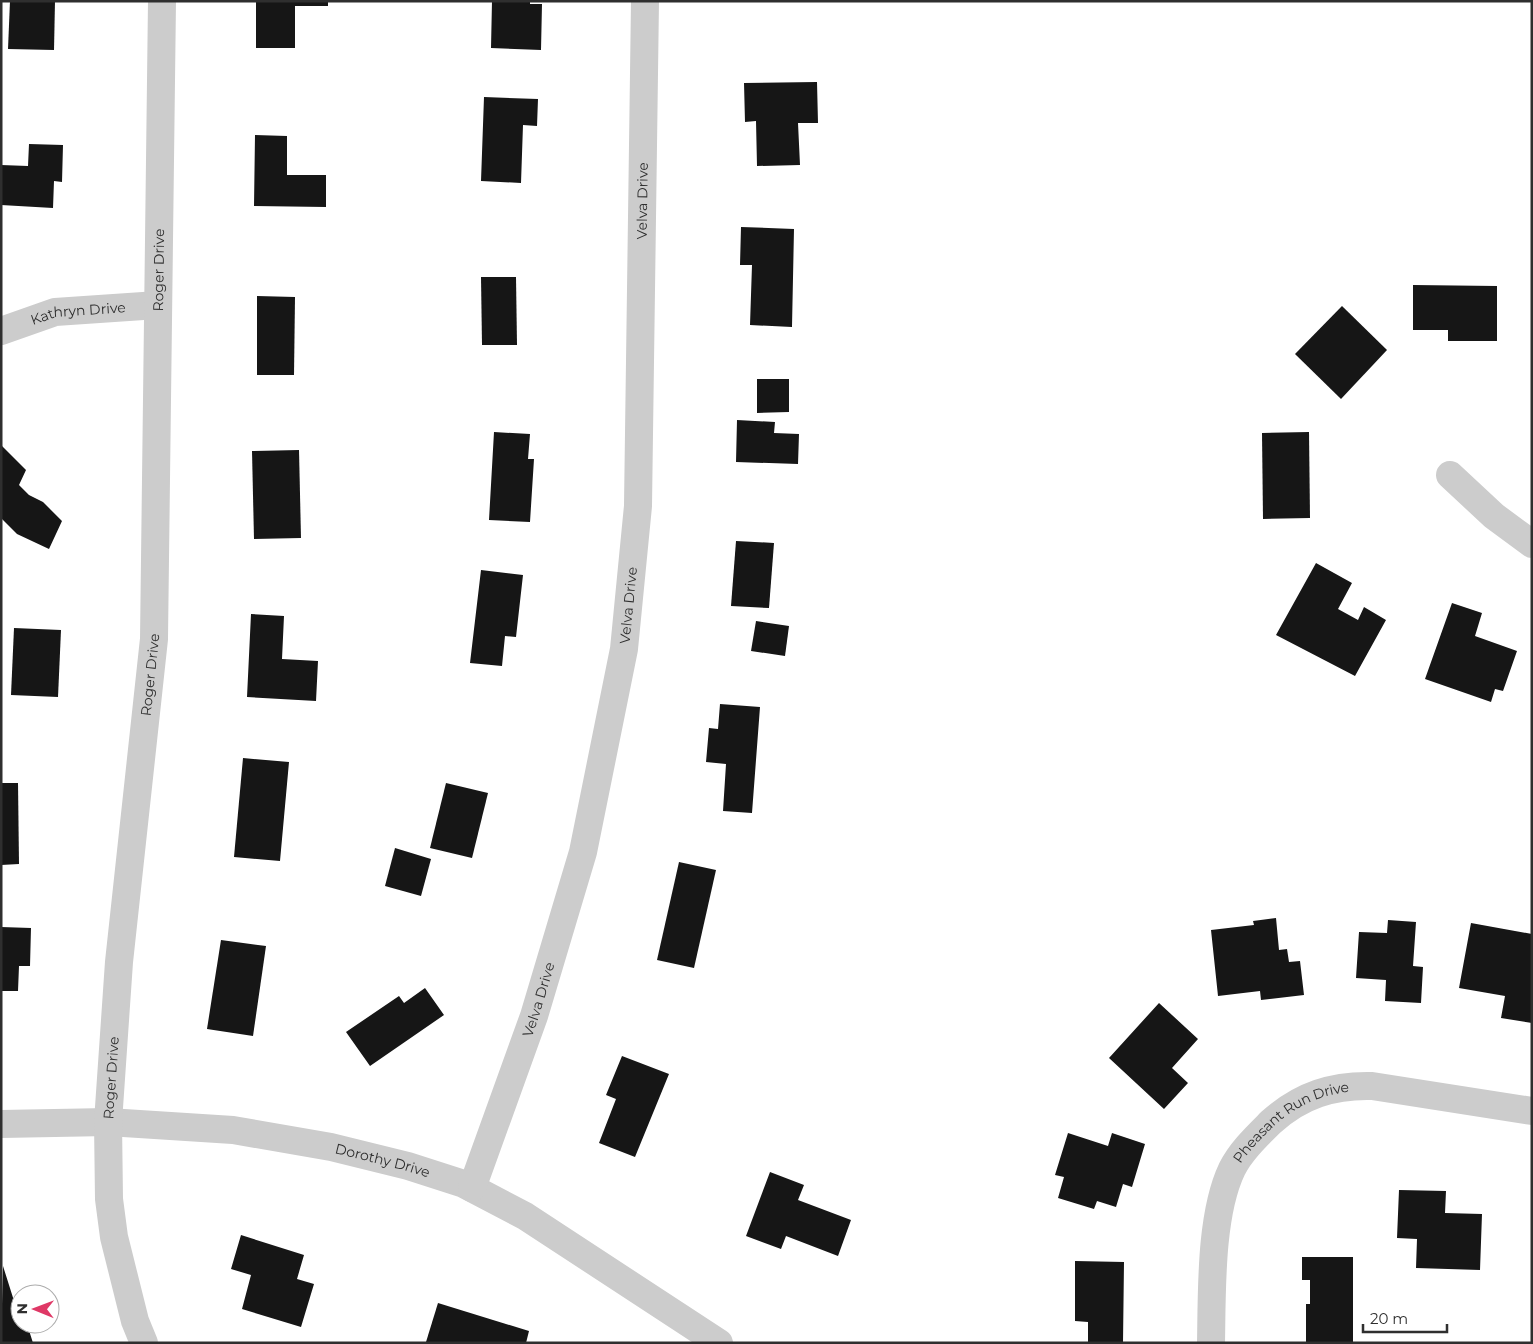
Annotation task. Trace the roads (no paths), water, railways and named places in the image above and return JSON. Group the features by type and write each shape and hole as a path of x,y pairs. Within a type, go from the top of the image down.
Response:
{"street":[{"name":"Roger Drive","path":"144,1343 135,1321 114,1237 109,1199 108,1122 119,962 154,639 162,1"},
{"name":"Velva Drive","path":"472,1188 534,1016 583,852 624,649 638,506 645,1"},
{"name":"Kathryn Drive","path":"1,331 55,312 158,305"},
{"path":"1450,475 1494,516 1532,544"},
{"name":"Pheasant Run Drive","path":"1211,1343 1215,1246 1222,1204 1232,1169 1255,1138 1287,1108 1315,1093 1348,1086 1372,1086 1532,1111"},
{"name":"Dorothy Drive","path":"1,1124 108,1122 233,1130 331,1147 408,1166 472,1188 525,1216 584,1253 699,1332 719,1343"}]}
